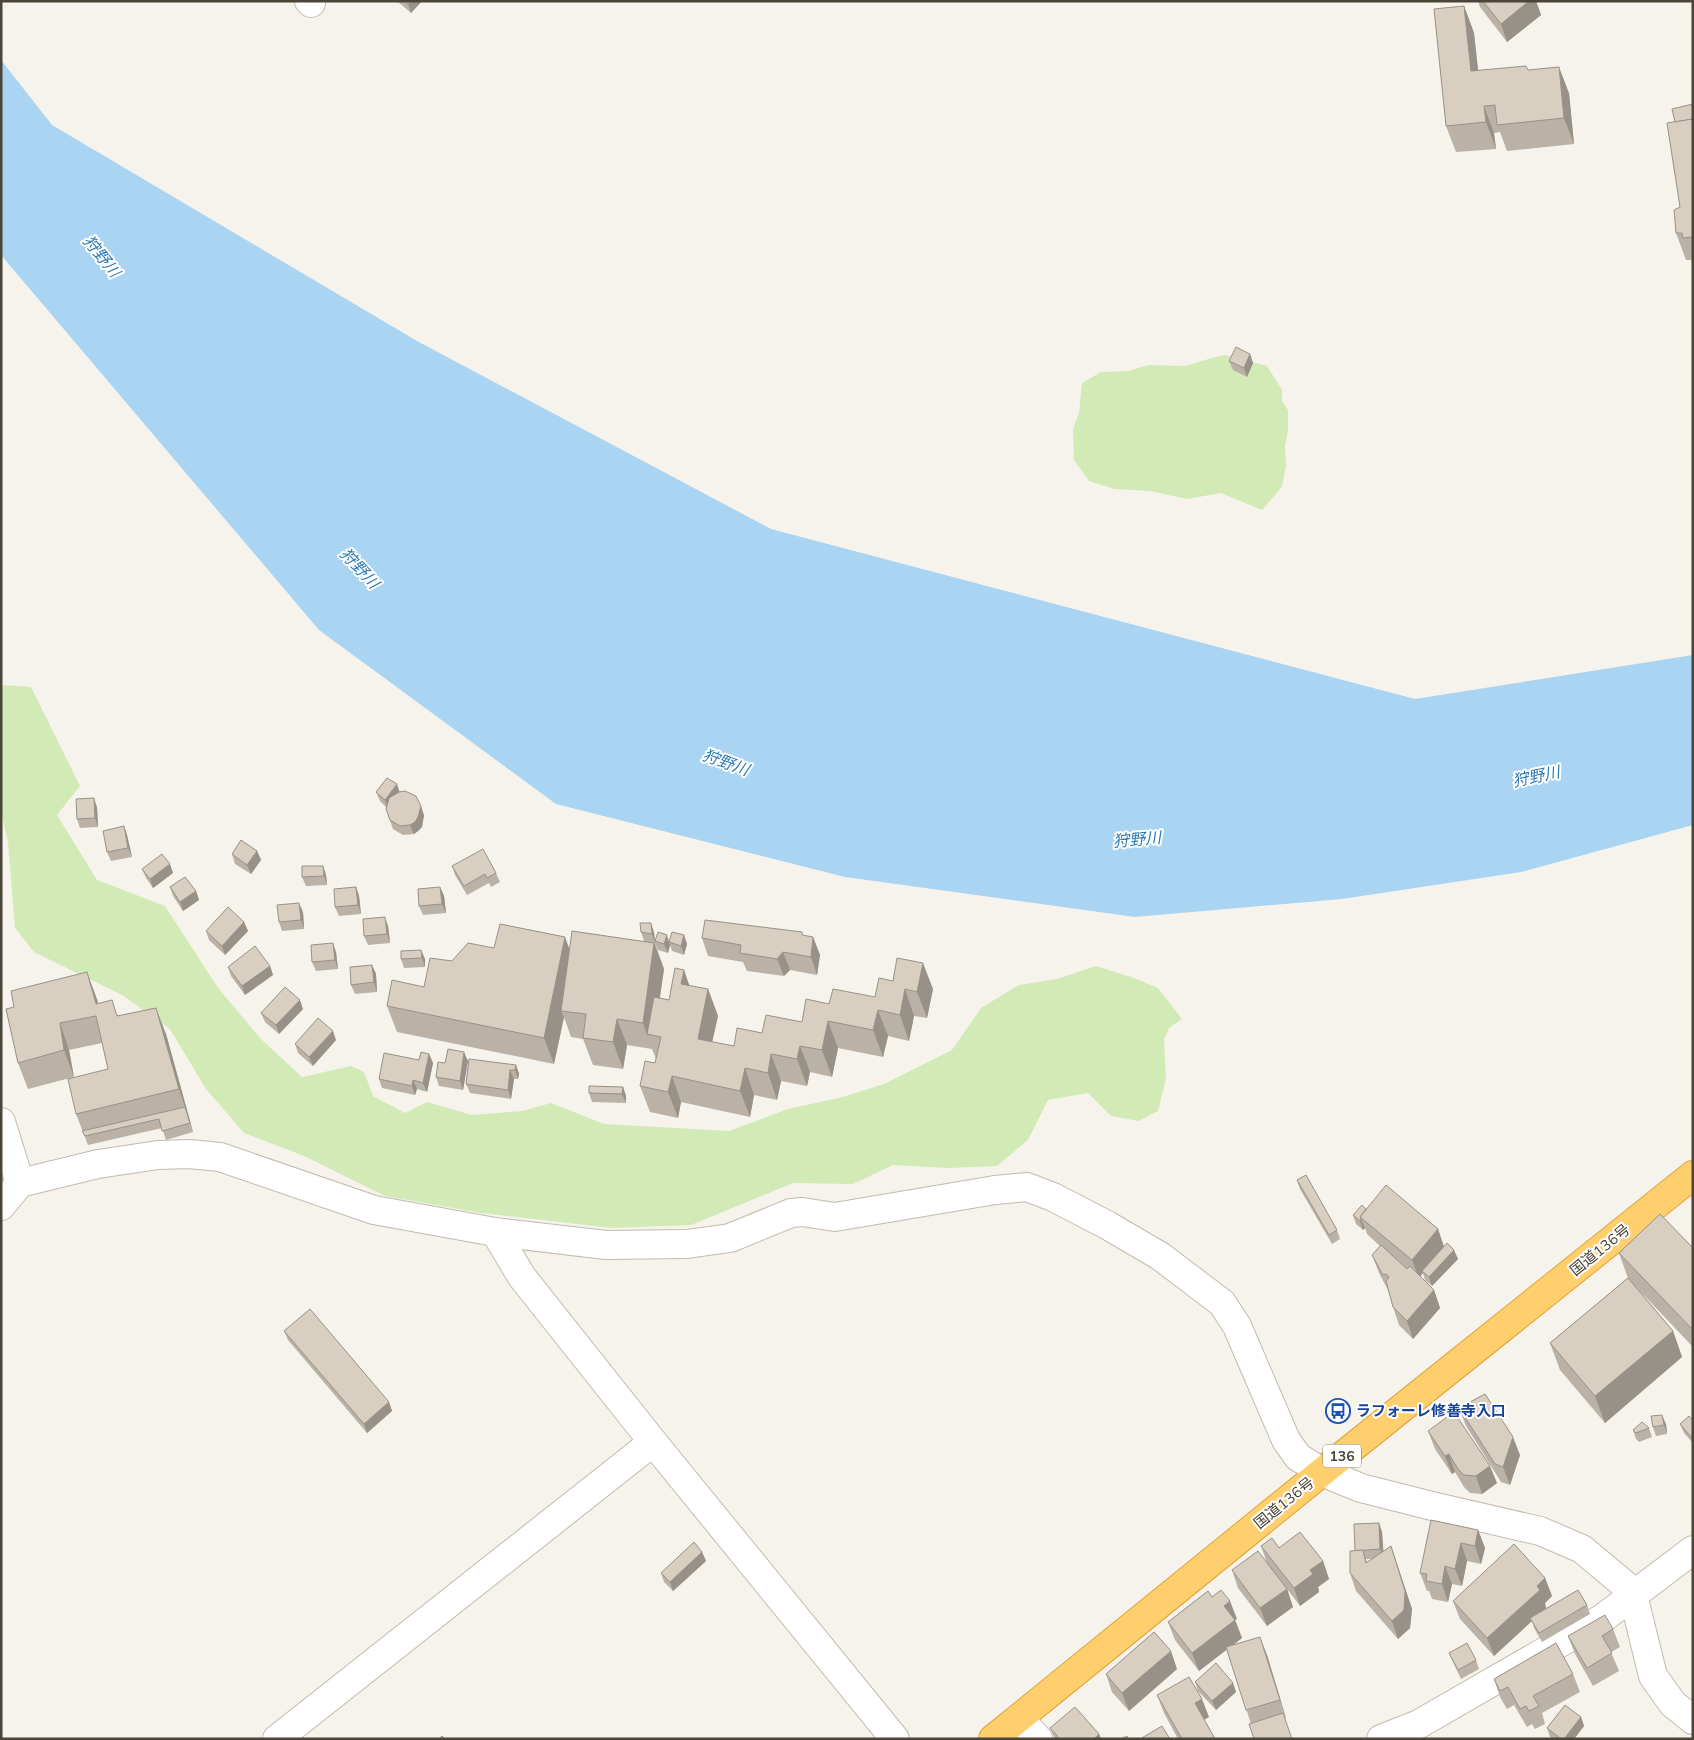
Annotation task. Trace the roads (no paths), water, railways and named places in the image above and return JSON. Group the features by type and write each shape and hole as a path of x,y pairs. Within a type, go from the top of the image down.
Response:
{"highway":[{"name":"国道136号","path":"993,1739 1693,1175"}],"street":[{"path":"1,1122 20,1183"},
{"path":"1,1206 20,1183 98,1164 158,1155 189,1154 220,1157 374,1210 495,1232 606,1246 687,1244 730,1238 791,1213 802,1212 836,1217 1027,1186 1099,1221 1152,1252 1222,1303 1241,1335 1286,1440 1298,1457 1322,1472 1361,1488 1540,1531 1582,1549 1625,1585 1633,1595 1653,1676 1673,1704 1693,1720"},
{"path":"495,1232 522,1278 895,1739"},
{"path":"277,1739 654,1442"},
{"path":"1381,1739 1427,1719 1603,1618 1693,1550"},
{"path":"1019,1718 1038,1739"}],"water":[{"name":"狩野川","path":"1,60 52,125 417,341 771,529 1415,699 1693,655 1693,825 1521,872 1342,899 1135,917 845,877 556,804 319,630 1,255"}],"place":[{"name":"ラフォーレ修善寺入口","path":"1338,1411"}]}
